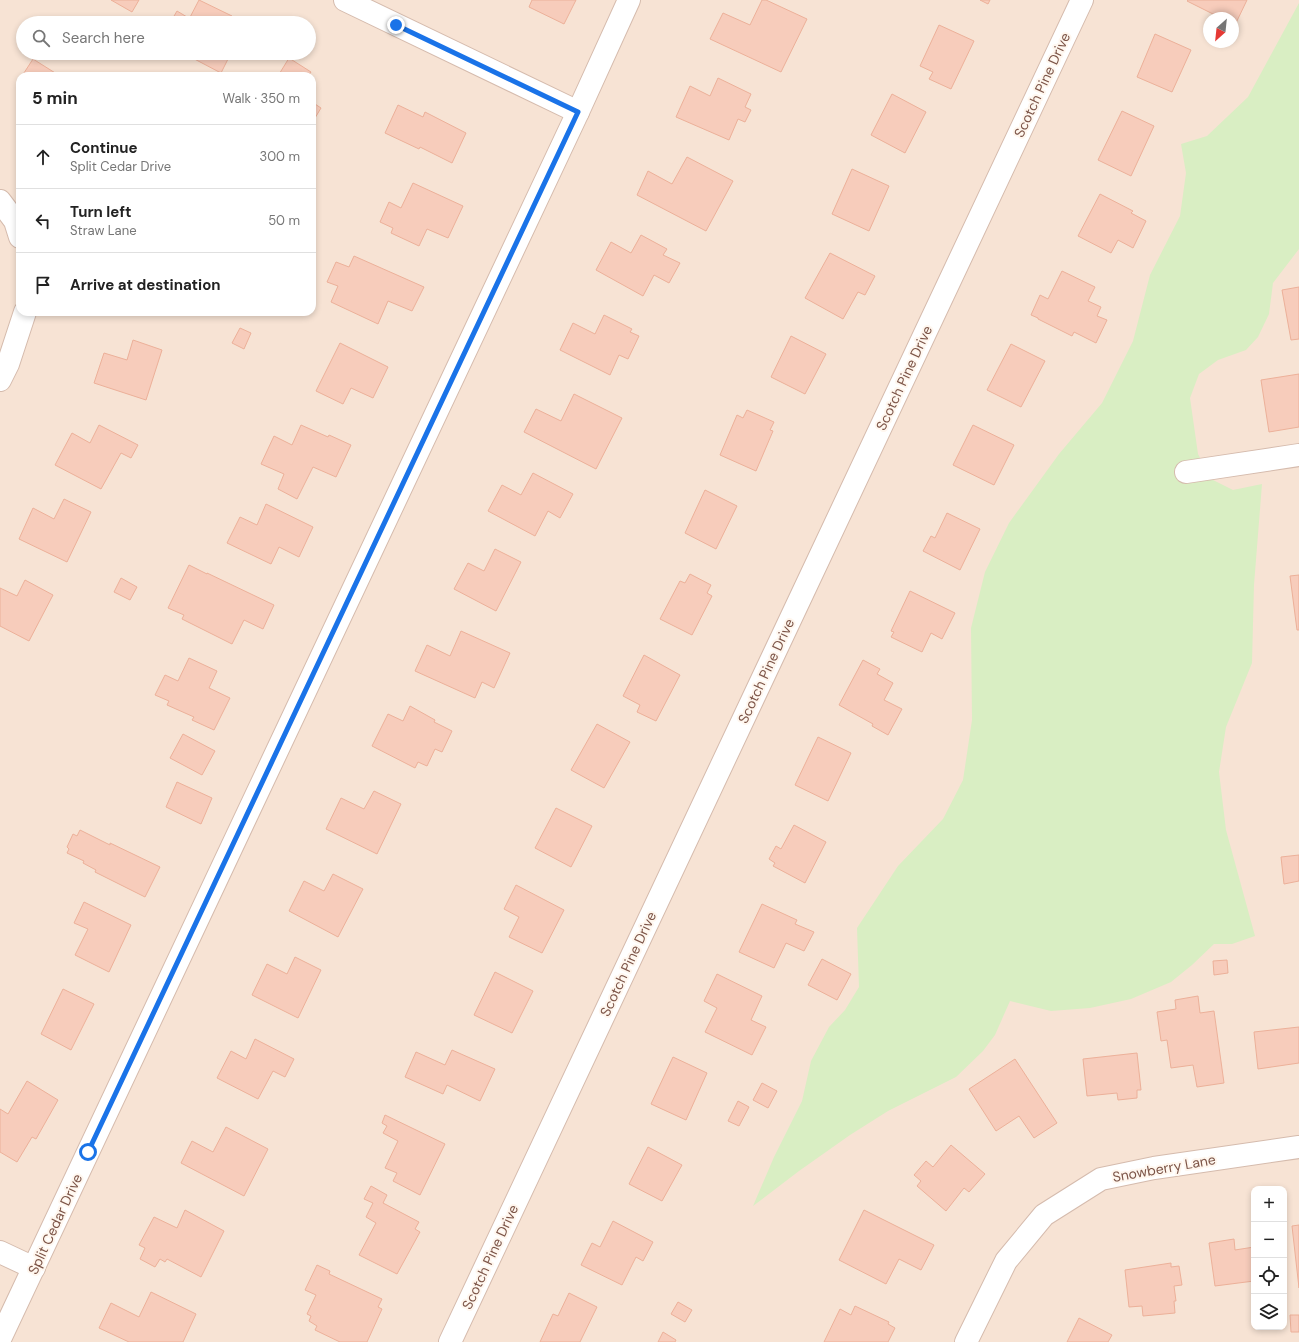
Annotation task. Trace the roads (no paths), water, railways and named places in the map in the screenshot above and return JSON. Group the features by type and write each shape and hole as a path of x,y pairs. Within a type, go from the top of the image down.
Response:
{"street":[{"path":"345,0 578,112"},
{"name":"Split Cedar Drive","path":"0,1339 578,112 629,0"},
{"name":"Scotch Pine Drive","path":"450,1342 1082,0"},
{"path":"0,201 16,224"},
{"path":"0,380 8,364 25,316"},
{"path":"1186,472 1299,455"},
{"name":"Snowberry Lane","path":"966,1342 1006,1261 1044,1215 1101,1179 1154,1168 1299,1147"},
{"path":"0,1252 34,1268"}]}
